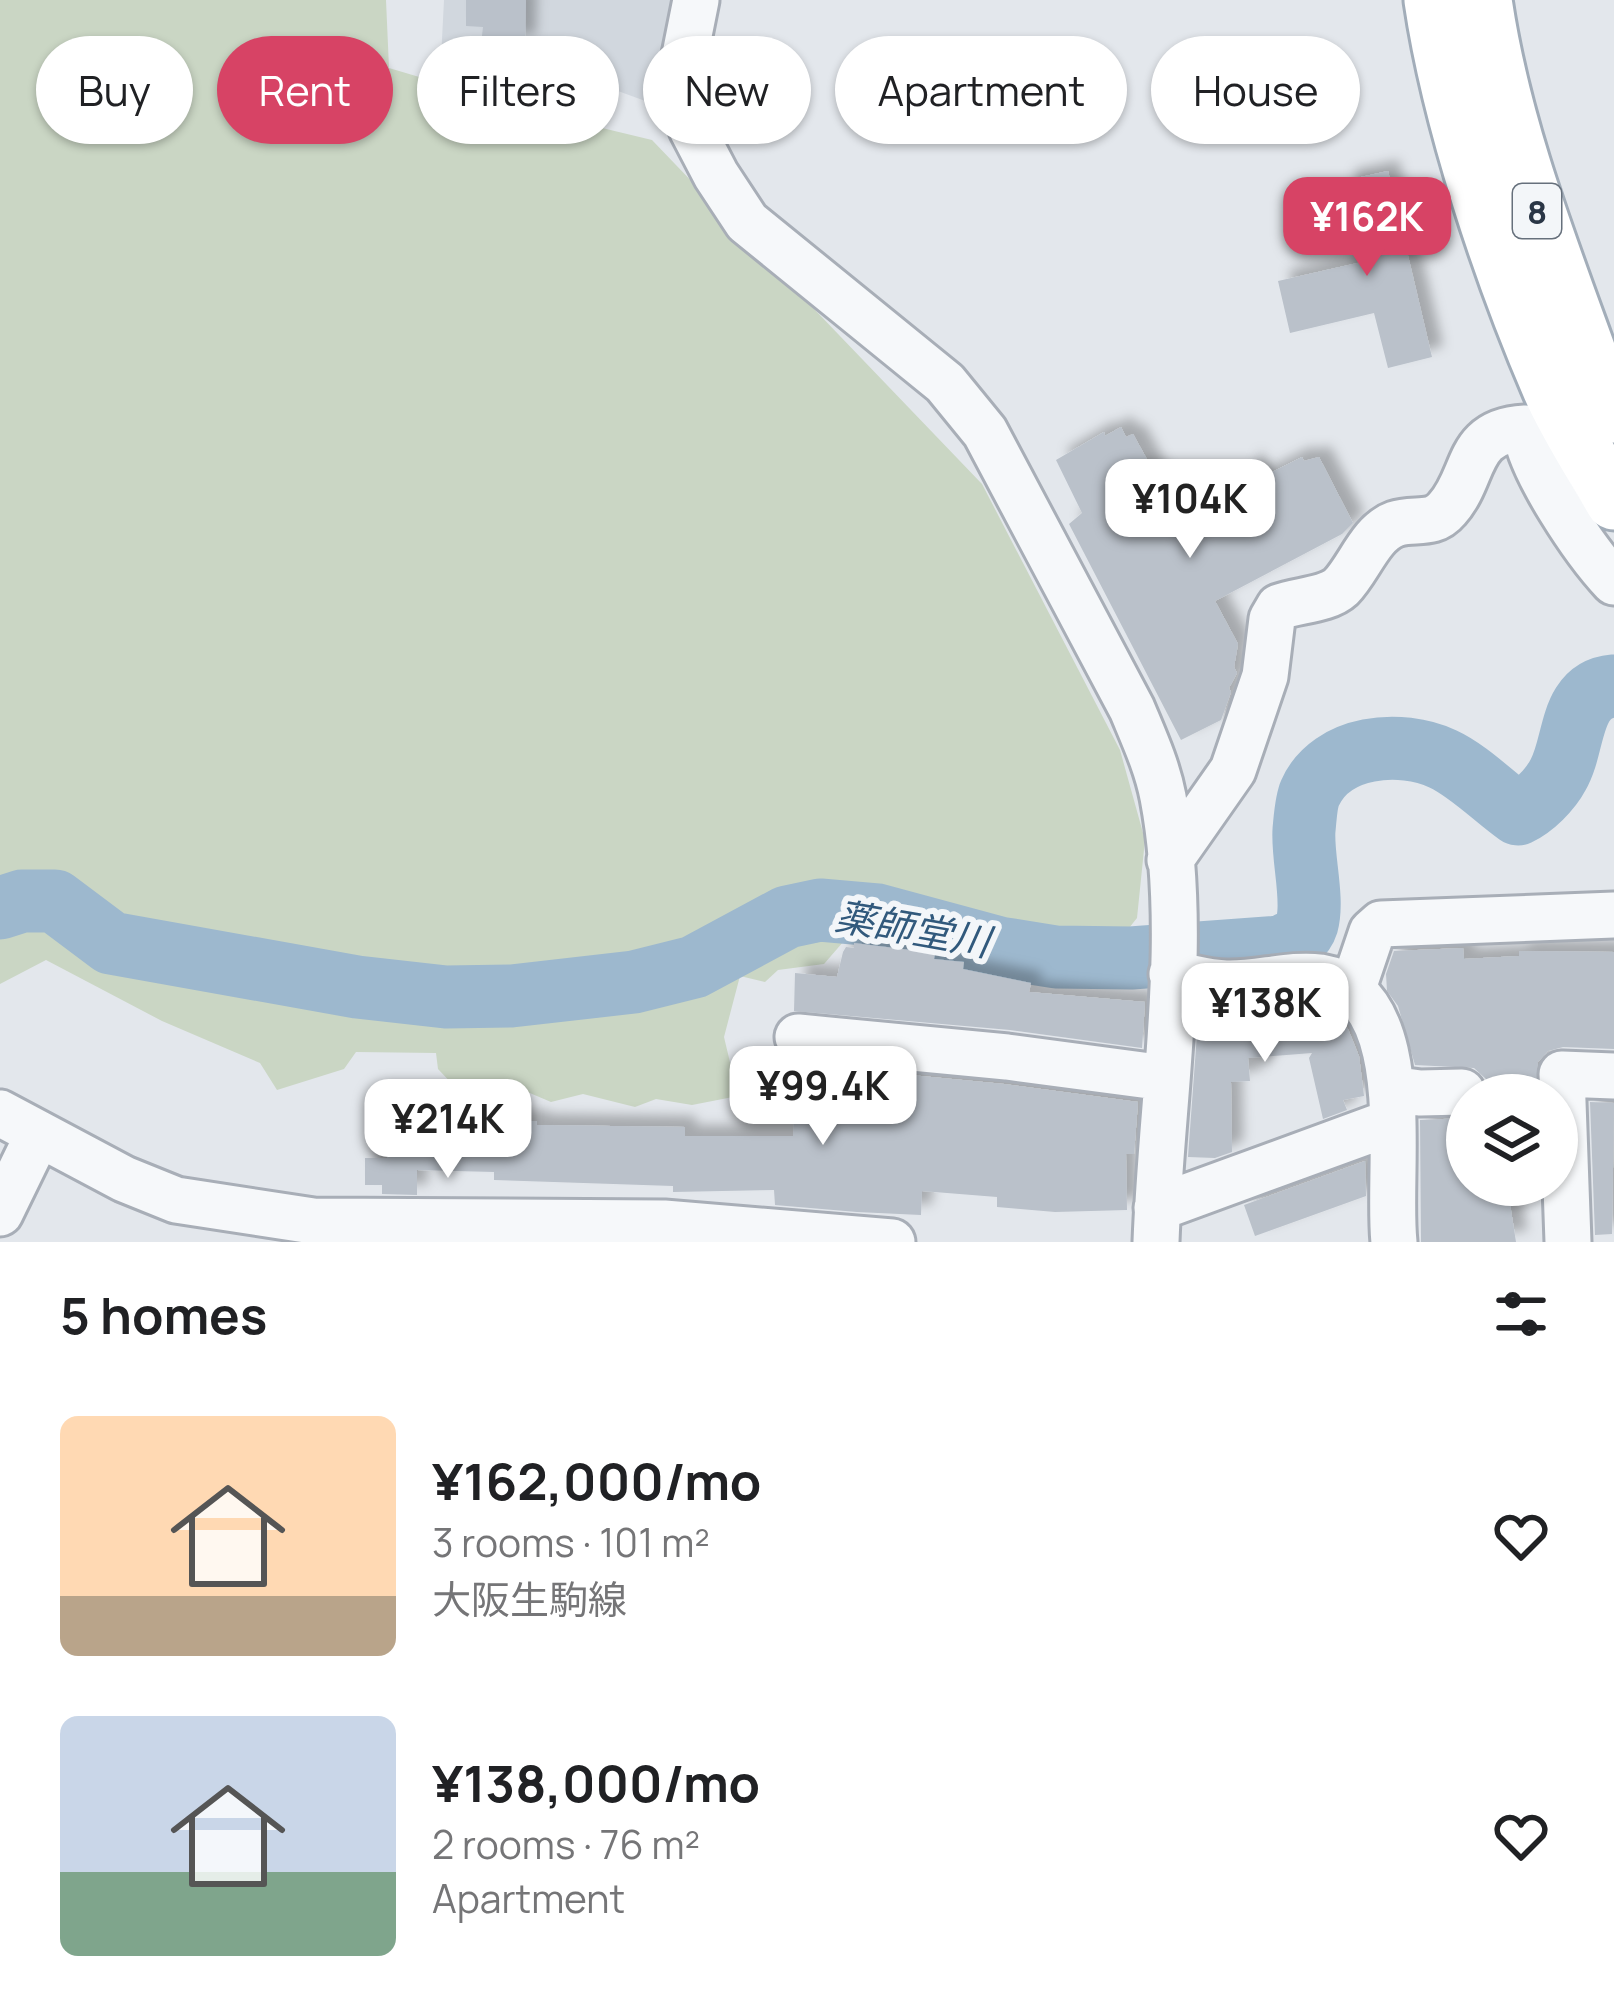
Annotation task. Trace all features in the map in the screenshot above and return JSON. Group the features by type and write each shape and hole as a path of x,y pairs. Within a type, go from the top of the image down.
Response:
{"main road":[{"name":"8","path":"1433,0 1485,207 1552,391 1614,501"},
{"name":"8","path":"1483,0 1488,36 1536,210 1600,388 1614,414"}],"street":[{"path":"696,0 684,60 692,129 716,175 747,222 945,382 985,432 1132,709 1162,793 1170,860 1172,974 1157,1225"},
{"path":"1170,860 1233,770 1265,676 1272,619 1280,607 1330,594 1391,525 1433,520 1448,508 1471,458 1506,429 1525,428 1526,441 1557,501 1592,558 1614,582"},
{"path":"1353,988 1372,932 1382,924 1510,932 1614,915"},
{"path":"1172,974 1225,983 1318,977 1353,988 1374,1019 1392,1105 1394,1242"},
{"path":"798,1037 1165,1078"},
{"path":"1568,1242 1562,1074 1614,1076"},
{"path":"1157,1225 1392,1105 1420,1093 1446,1092"},
{"path":"0,1213 19,1124 124,1179 176,1200 296,1230 662,1233 892,1242"}],"shaded area":[{"path":"444,0 674,0 672,36 643,36 643,100 619,91 619,36 442,36"}],"green space":[{"path":"0,0 386,0 388,36 217,36 217,144 393,144 393,69 417,76 417,144 619,144 619,132 643,138 643,144 656,144 982,484 1120,750 1145,840 1137,918 1092,974 1061,980 986,953 850,934 824,964 778,970 765,982 740,976 724,1037 738,1096 692,1105 656,1099 635,1107 583,1094 551,1102 518,1088 456,1088 438,1069 436,1053 356,1052 344,1069 277,1090 260,1063 162,1021 46,960 0,984"}],"building":[{"path":"466,0 526,0 525,36 482,36 483,27 466,26"},
{"path":"1388,171 1432,357 1388,368 1374,313 1290,333 1278,281 1362,262 1343,181"},
{"path":"1121,427 1126,437 1133,434 1181,521 1241,490 1250,461 1260,478 1302,457 1304,461 1319,457 1353,523 1342,534 1215,601 1238,644 1237,673 1221,720 1181,740 1069,524 1082,513 1056,460"},
{"path":"854,943 935,953 934,959 964,962 963,969 1031,983 1029,992 1145,1002 1142,1048 1010,1030 794,1011 795,973 837,977 843,952 846,947 854,948"},
{"path":"1463,948 1464,959 1519,956 1519,951 1614,952 1614,1049 1548,1051 1538,1062 1537,1074 1481,1074 1474,1068 1415,1065 1398,1006 1387,991 1386,974 1394,951"},
{"path":"1199,1007 1230,1010 1230,1014 1323,1008 1335,1013 1359,1056 1364,1096 1343,1100 1347,1110 1323,1119 1309,1058 1312,1053 1248,1058 1250,1081 1231,1082 1232,1152 1215,1158 1188,1157"},
{"path":"796,1064 1138,1102 1134,1154 1126,1154 1127,1210 1055,1212 997,1207 997,1197 922,1191 921,1215 857,1212 775,1205 774,1190 673,1192 673,1186 494,1180 494,1172 417,1170 417,1195 382,1194 382,1185 365,1185 365,1158 387,1158 387,1144 394,1144 393,1137 428,1137 433,1116 507,1115 507,1121 537,1121 537,1125 685,1127 685,1136 793,1136"},
{"path":"1590,1102 1614,1103 1612,1234 1595,1235"},
{"path":"1446,1119 1446,1206 1510,1206 1516,1242 1421,1242 1420,1120"},
{"path":"1365,1161 1366,1196 1255,1236 1244,1205"}],"waterway":[{"name":"薬師堂川","path":"0,908 22,901 55,901 111,943 357,987 446,997 511,996 634,982 694,967 787,917 820,910 877,915 999,948 1056,957 1131,958 1280,947 1300,936 1307,924 1307,806 1320,777 1334,765 1369,750 1426,753 1462,770 1518,814 1555,781 1588,697 1614,686"}]}
